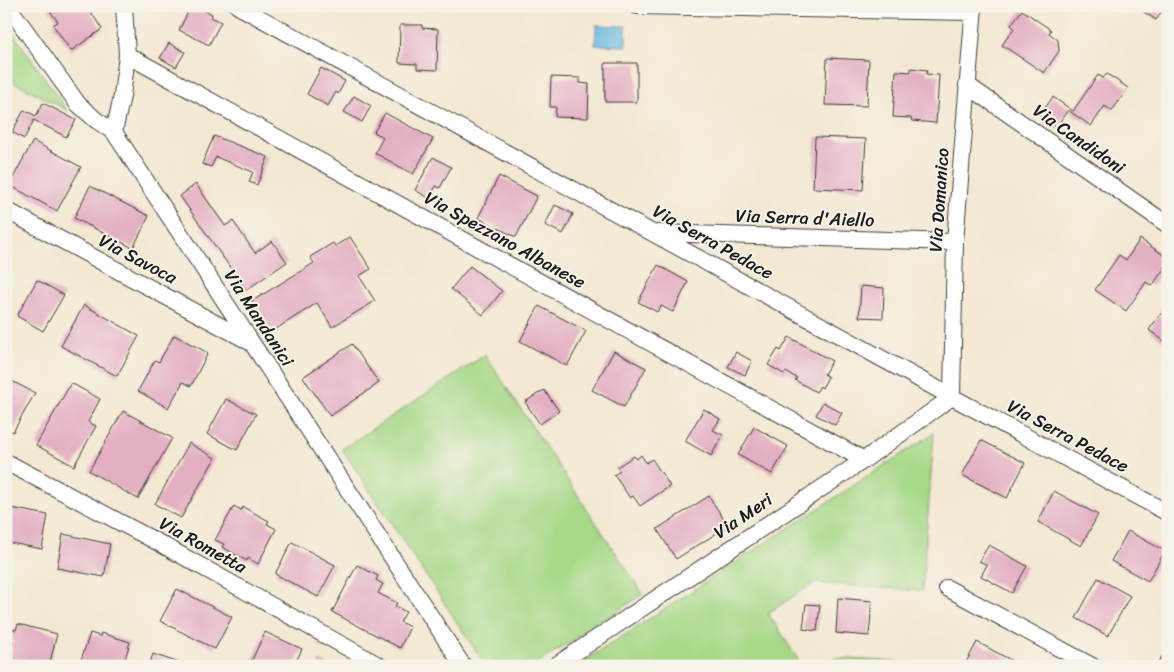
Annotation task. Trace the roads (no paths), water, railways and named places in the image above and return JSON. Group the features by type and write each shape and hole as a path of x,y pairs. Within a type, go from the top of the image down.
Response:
{"street":[{"name":"Via Mandanici","path":"8,6 78,104 96,120 114,132 463,666"},
{"path":"114,132 122,96 126,55 124,6"},
{"name":"Via Serra Pedace","path":"238,6 952,397 1168,513"},
{"path":"637,6 973,9"},
{"name":"Via Domanico","path":"952,397 955,242 973,9"},
{"name":"Via Spezzano Albanese","path":"126,55 864,460"},
{"name":"Via Candidoni","path":"967,85 1168,225"},
{"name":"Via Savoca","path":"6,210 252,343"},
{"name":"Via Serra d'Aiello","path":"654,233 955,242"},
{"name":"Via Meri","path":"555,666 864,460 952,397"},
{"name":"Via Rometta","path":"6,462 161,544 380,666"},
{"path":"947,588 1092,666"}],"water":[{"path":"596,25 626,26 626,46 595,45"}]}
